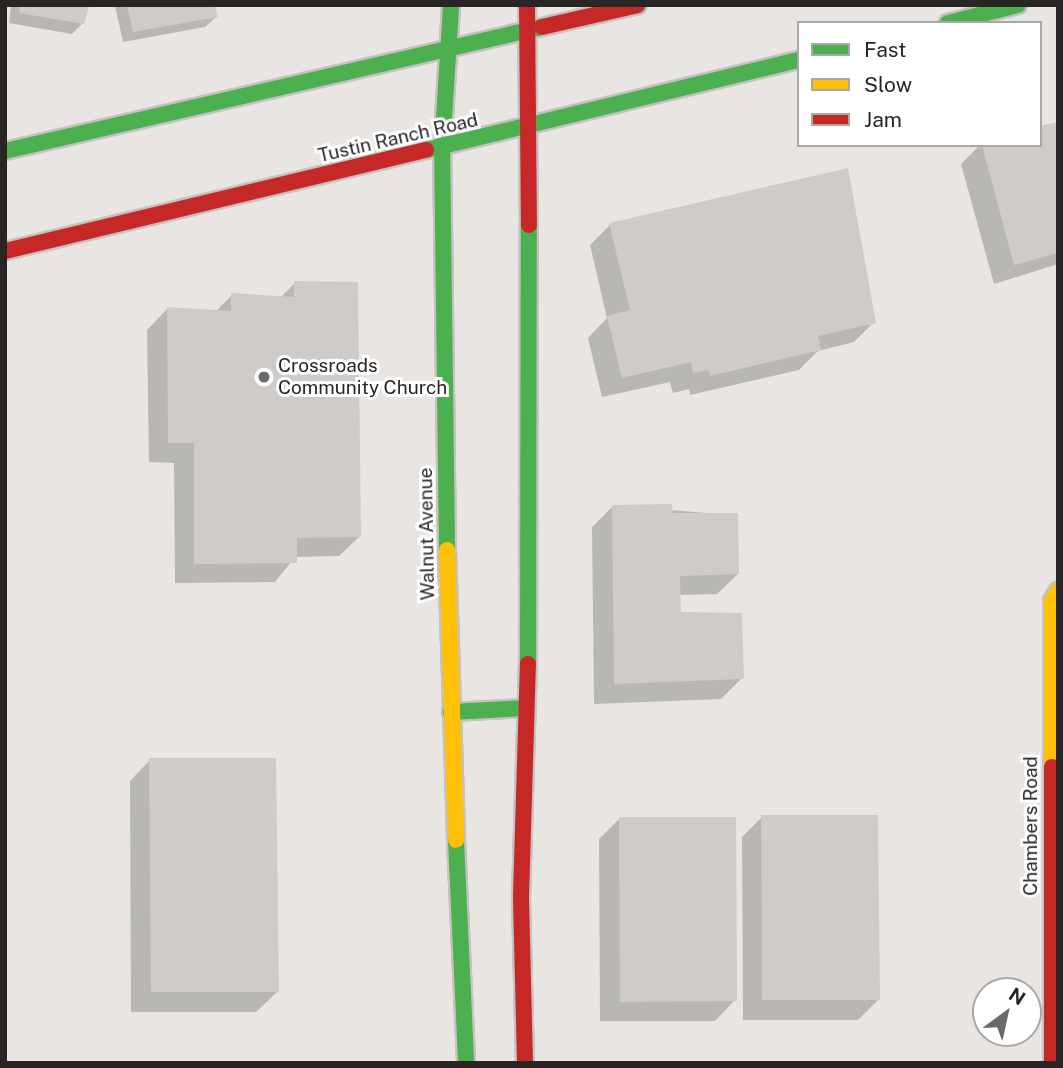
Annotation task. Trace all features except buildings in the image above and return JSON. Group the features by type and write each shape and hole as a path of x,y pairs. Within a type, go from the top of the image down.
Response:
{"main road":[{"name":"Walnut Avenue","path":"451,5 442,150 451,712 466,1063"},
{"path":"524,1063 526,708 532,518 524,129 527,5"},
{"path":"5,151 638,5"},
{"path":"956,21 1018,5"},
{"name":"Tustin Ranch Road","path":"5,251 442,150 797,61"},
{"name":"Chambers Road","path":"1052,1063 1052,601 1058,591"},
{"path":"451,712 526,708"}],"traffic: fast":[{"path":"447,550 442,150 451,5"},
{"path":"956,21 1018,5"},
{"path":"5,151 542,27"},
{"path":"426,150 797,60"},
{"path":"528,664 529,225"},
{"path":"451,712 526,708"},
{"path":"456,840 466,1063"}],"traffic: slow":[{"path":"447,550 456,840"},
{"path":"1052,767 1052,601 1058,591"}],"traffic: jam":[{"path":"527,5 529,225"},
{"path":"542,27 638,5"},
{"path":"5,251 426,150"},
{"path":"525,1063 521,897 528,664"},
{"path":"1052,767 1052,1063"}],"place":[{"name":"Crossroads Community Church","path":"264,377"}]}
